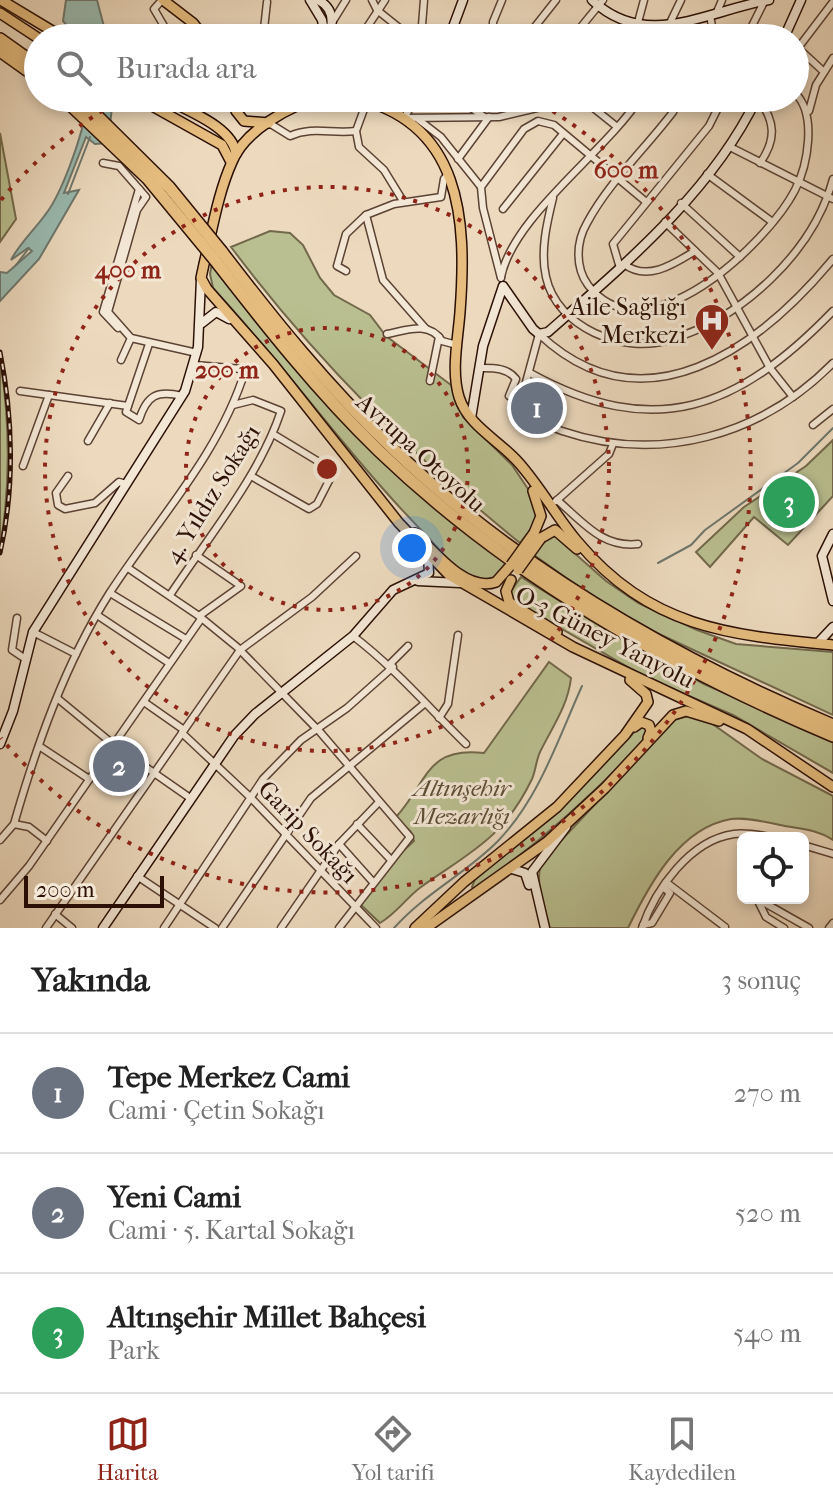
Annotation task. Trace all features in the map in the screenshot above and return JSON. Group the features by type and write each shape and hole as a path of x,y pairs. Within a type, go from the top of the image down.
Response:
{"highway":[{"path":"0,39 24,56"},
{"path":"0,51 24,68"},
{"name":"Avrupa Otoyolu","path":"78,112 141,171 333,388 389,446 441,492 577,592 635,630 731,681 833,725"},
{"name":"Avrupa Otoyolu","path":"93,112 159,176 285,350 396,467 459,519 572,601 643,646 713,683 833,736"}],"main road":[{"path":"1,0 41,24"},
{"path":"162,0 194,24"},
{"path":"455,23 463,0"},
{"path":"672,24 766,0"},
{"path":"790,24 801,0"},
{"path":"316,2 328,22"},
{"path":"598,2 616,19 631,24"},
{"path":"0,13 24,29"},
{"path":"163,112 222,145 234,158"},
{"path":"187,112 227,136 234,158"},
{"path":"237,112 244,121 269,123"},
{"path":"0,744 33,632 182,396 195,365 201,324 201,278 234,158 269,123 290,112"},
{"path":"201,278 215,300 249,335 391,512 471,581 491,584 514,568 538,535 541,516 538,499 511,460 474,422 461,403 457,345 461,235 459,204 449,173 437,150 404,118 391,112"},
{"path":"502,282 539,334 548,332 622,266 665,222 730,147 749,112"},
{"path":"502,282 473,392 474,422 520,464 554,503 592,558 630,590"},
{"path":"201,324 210,314 222,313 249,335"},
{"path":"461,403 473,392"},
{"name":"O-3 Güney Yanyolu","path":"391,512 428,556 460,584 573,647 734,722"},
{"path":"538,535 560,532 590,562 630,590 656,606 709,629 754,638 833,645"},
{"path":"833,534 822,556 833,601"},
{"path":"103,928 213,763 255,714 353,636 401,584 429,573 428,556"},
{"path":"415,928 557,807 646,710 646,694 509,602 506,591 514,568"},
{"path":"401,584 430,580 460,584"},
{"path":"511,580 500,594 503,603 573,647"},
{"path":"818,643 833,627"},
{"path":"426,928 450,908 512,869 567,824 667,720 679,712 734,722 833,785"},
{"path":"625,735 641,722 651,728 647,739 627,764"},
{"path":"543,928 532,872 567,824"},
{"path":"501,854 470,881 470,888 478,889 512,869 525,873 543,928"}],"street":[{"path":"162,0 154,9 163,24"},
{"path":"316,2 329,0"},
{"path":"328,22 346,0"},
{"path":"372,0 377,10 394,24"},
{"path":"368,24 385,0"},
{"path":"422,24 424,0"},
{"path":"493,24 502,0"},
{"path":"541,0 550,7"},
{"path":"537,24 556,0"},
{"path":"638,24 644,0"},
{"path":"672,24 681,0"},
{"path":"714,24 714,13 722,0"},
{"path":"753,24 766,0"},
{"path":"265,24 267,2"},
{"path":"582,24 598,2"},
{"path":"809,33 833,2"},
{"path":"671,112 586,224 579,244 581,276 593,292 621,307 665,308 695,293 740,257 771,221 799,181 810,103 823,71 833,58"},
{"path":"809,60 823,71"},
{"path":"363,112 356,131 359,147 384,170 403,201"},
{"path":"408,112 404,118 417,119 487,117 516,112"},
{"path":"479,112 487,117"},
{"path":"598,112 616,126"},
{"path":"502,282 511,250 628,112"},
{"path":"695,251 673,264 647,272 622,266 613,244 709,126 716,112"},
{"path":"760,163 773,138 773,123 766,112"},
{"path":"807,112 809,118"},
{"path":"458,159 487,117"},
{"path":"417,119 441,137 481,187 483,208 502,282"},
{"path":"481,187 524,129 538,121 547,122 645,201"},
{"path":"269,123 290,136 308,128 334,134 356,131"},
{"path":"503,209 562,135"},
{"path":"730,147 831,198"},
{"path":"103,163 119,166 146,197 137,210 108,312 131,338 197,353"},
{"path":"346,271 337,266 346,234 366,215 403,201 441,197 444,179 449,173"},
{"path":"707,174 771,221"},
{"path":"553,198 545,241 546,279 567,315 612,341 643,345 667,341 709,325 738,305 796,251 831,198 833,179"},
{"path":"681,203 740,257"},
{"path":"366,215 383,280 426,329 442,341 457,345"},
{"path":"665,222 718,273 770,368 793,397"},
{"path":"518,405 530,373 539,334 580,366 601,374 653,380 713,363 754,339 790,308 833,259"},
{"path":"530,373 571,395 611,407 647,411 677,409 711,399 770,368 833,311"},
{"path":"387,334 426,329"},
{"path":"430,381 439,337"},
{"path":"121,360 131,338"},
{"path":"149,344 126,412 139,420 144,404 153,395 165,391 182,396"},
{"path":"479,368 496,368 514,375 516,379 509,396 559,431 613,444 656,445 730,432 793,397 833,363"},
{"path":"0,840 14,824 39,746 76,654 110,593 210,447 233,405 245,371 195,365"},
{"path":"233,405 253,400 240,386"},
{"path":"20,391 128,406"},
{"path":"23,466 49,395"},
{"name":"4. Yıldız Sokağı","path":"170,595 251,476 273,434 281,411 253,400"},
{"path":"88,441 110,403"},
{"path":"813,425 833,409"},
{"path":"251,476 309,509 317,504 334,471 273,434"},
{"path":"613,444 609,454 554,503 597,537 613,544 638,544"},
{"path":"68,476 56,493 58,505 65,509 79,509 95,503 119,482 126,484"},
{"path":"0,900 47,841 200,618 241,586 196,555"},
{"path":"46,928 240,650 312,597 356,556"},
{"path":"128,568 170,595 240,650 352,767 410,837 411,841 372,881 339,928"},
{"path":"110,593 186,639"},
{"path":"97,615 169,663"},
{"path":"17,618 12,650 24,658"},
{"path":"33,632 76,654"},
{"path":"439,718 448,704 458,635"},
{"path":"353,636 391,666 424,704 466,744"},
{"path":"164,928 250,797 280,759 315,728 347,708 408,646"},
{"path":"57,698 114,745 190,798"},
{"name":"Garip Sokağı","path":"144,702 183,732 250,797 376,928"},
{"path":"222,928 311,798 424,704"},
{"path":"39,746 89,779"},
{"path":"281,928 339,844 379,802"},
{"path":"14,824 29,827 47,841"},
{"path":"357,824 391,860"},
{"path":"642,926 688,857 714,839 737,834"},
{"path":"339,844 372,881"},
{"path":"809,847 833,854"},
{"path":"137,876 215,928"},
{"path":"666,886 725,927"},
{"path":"784,928 766,917 759,903 763,902 809,928"},
{"path":"55,914 72,928"},
{"path":"829,928 833,923"}],"green space":[{"path":"0,133 16,219 0,242"},
{"path":"270,231 290,233 303,245 320,278 334,295 370,315 386,336 451,385 463,417 512,465 537,508 534,525 520,543 440,475 366,404 297,329 231,247"},
{"path":"212,262 287,358 506,562 498,574 482,580 463,572 398,506 213,288 210,274"},
{"path":"0,358 8,453 0,547"},
{"path":"833,440 833,496 788,545 754,517 710,567 696,552 744,507 806,466"},
{"path":"555,536 606,581 638,603 697,630 736,644 833,652 833,715 657,633 603,604 534,555 548,537"},
{"path":"521,577 623,640 704,684 833,741 833,773 733,715 647,678 510,599 511,591"},
{"name":"Altınşehir Mezarlığı","path":"549,662 571,678 569,688 521,799 484,842 421,887 380,923 360,904 390,863 414,841 411,832 396,817 439,761 465,752 484,753"},
{"path":"688,716 711,723 762,759 833,796 833,840 814,831 750,819 731,819 696,834 681,846 656,877 628,928 550,928 539,886 542,861 674,720"},
{"path":"640,726 646,728 646,738 606,779 522,854 476,889 472,887 475,879 584,785"}],"water":[{"path":"66,0 97,0 103,24 65,24 63,21"},
{"path":"85,112 111,112 108,143 95,144 86,137 64,193 79,190 39,259 0,301 0,272 7,273 32,251 28,248 11,260 52,205 78,141"}],"waterway":[{"path":"68,194 90,137"},
{"path":"16,265 29,248"},
{"path":"658,563 691,545 705,530 798,463 833,428"},
{"path":"394,928 418,905 485,853 512,825 536,788 582,686"}],"railway":[{"path":"0,352 10,427 10,478 0,553"}],"place":[{"name":"Aile Sağlığı Merkezi","path":"712,352"},
{"name":"Tepe Merkez Cami","path":"537,408"},
{"name":"Altınşehir Millet Bahçesi","path":"789,502"},
{"name":"Yeni Cami","path":"119,766"}]}
